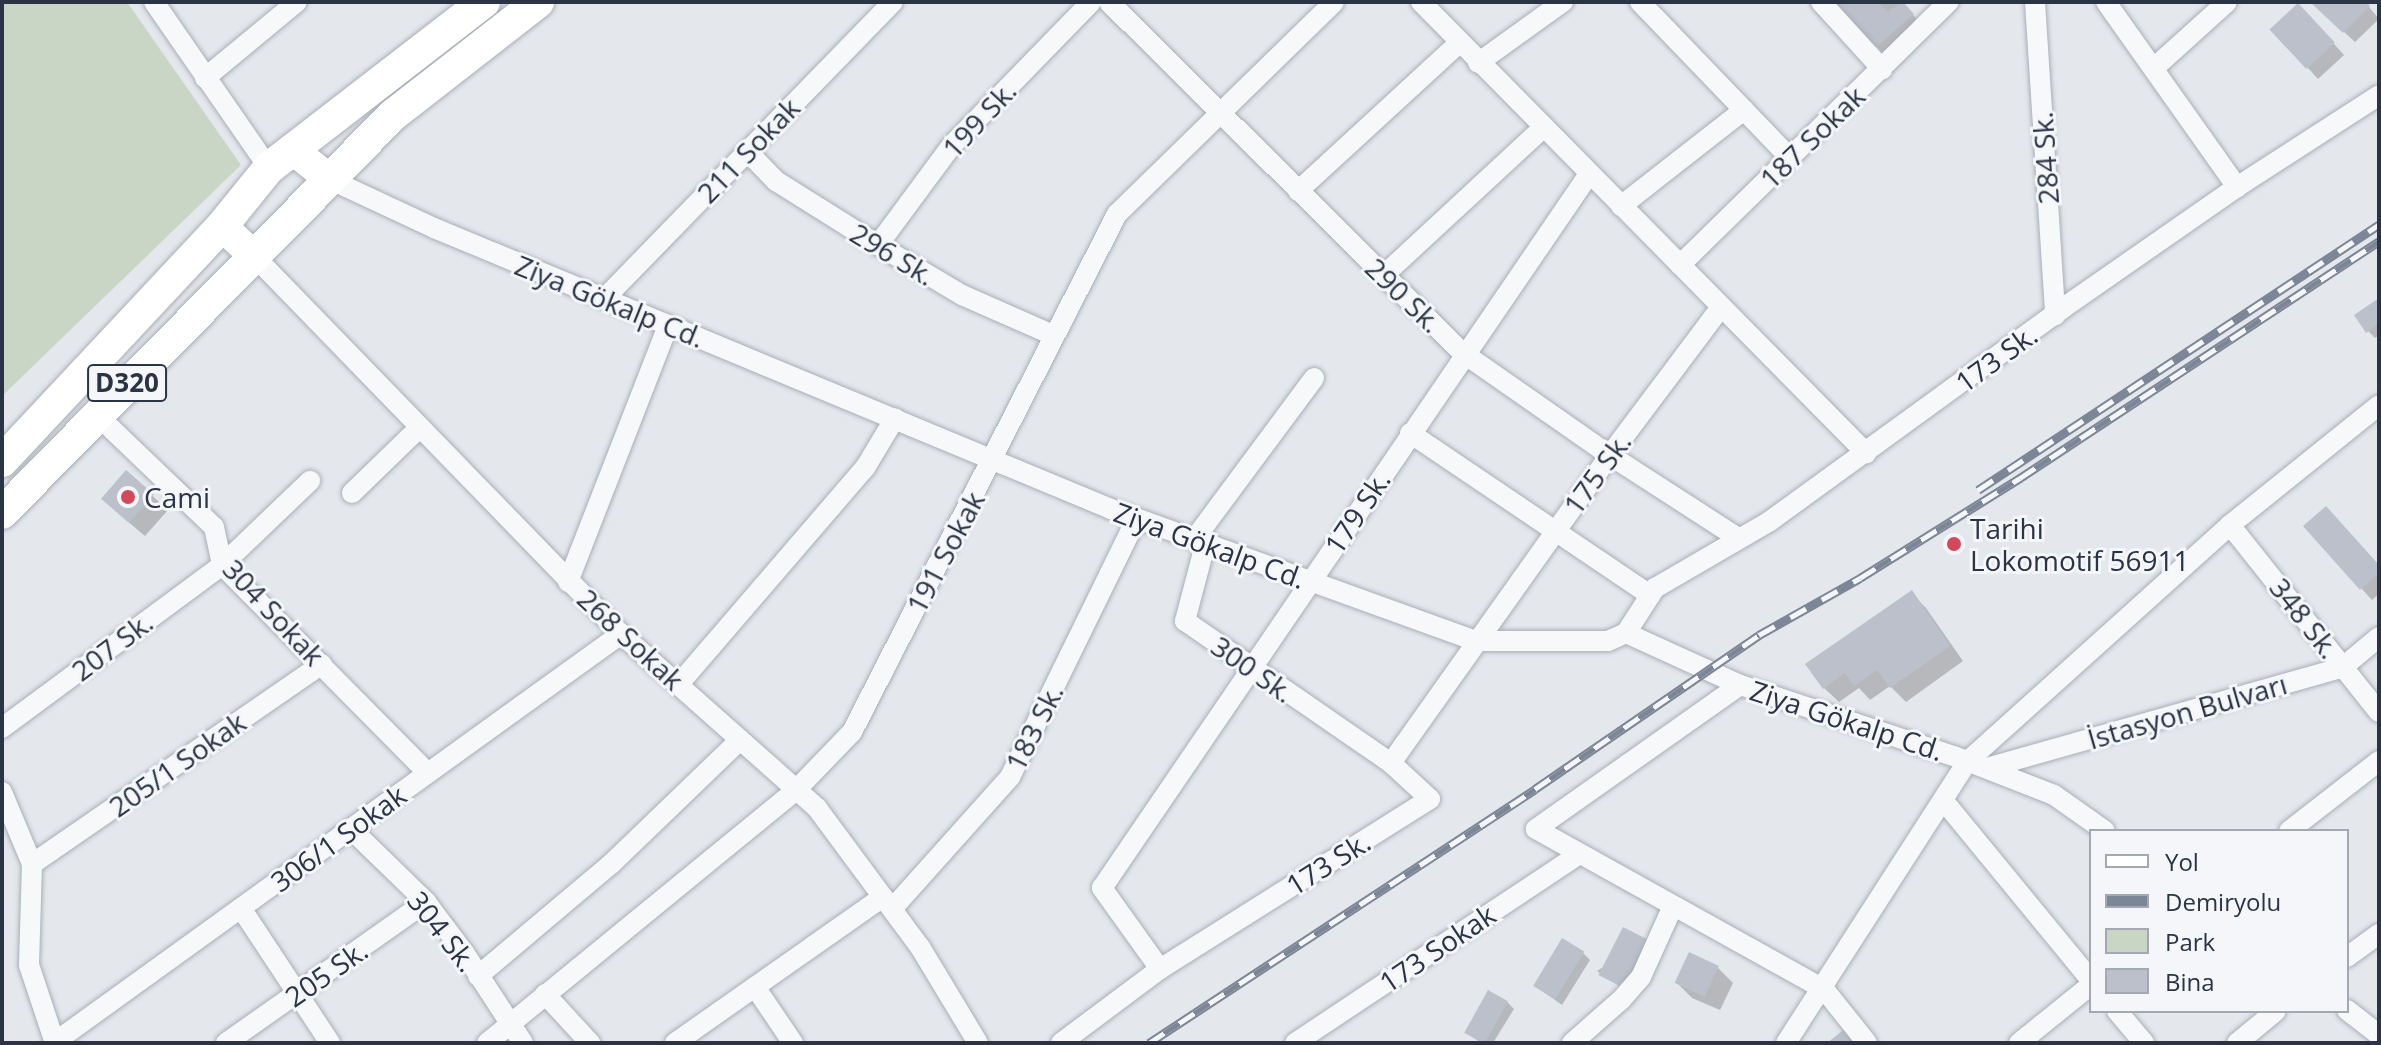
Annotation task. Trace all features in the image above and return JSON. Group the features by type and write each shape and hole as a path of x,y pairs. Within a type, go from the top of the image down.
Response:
{"highway":[{"path":"222,226 281,159 484,2"},
{"path":"255,257 393,115 538,2"},
{"name":"D320","path":"2,461 222,226"},
{"name":"D320","path":"2,513 96,414 255,257"}],"main road":[{"path":"281,159 329,179"},
{"path":"222,226 255,257"}],"street":[{"path":"154,2 205,78 281,159"},
{"path":"205,78 297,2"},
{"name":"211 Sokak","path":"604,299 893,2"},
{"name":"199 Sk.","path":"878,245 952,145 1091,2"},
{"name":"290 Sk.","path":"1109,2 1463,353 1610,455 1738,538"},
{"name":"191 Sokak","path":"487,1043 795,791 852,732 1117,214 1334,2"},
{"path":"1421,2 1866,453"},
{"path":"1478,63 1563,2"},
{"path":"1640,2 1790,158"},
{"path":"1821,2 1882,69"},
{"name":"284 Sk.","path":"2035,2 2055,315"},
{"path":"2106,2 2237,187"},
{"path":"2154,68 2227,2"},
{"name":"187 Sokak","path":"1680,265 1951,4"},
{"path":"1298,191 1459,43"},
{"name":"173 Sk.","path":"1626,633 1655,588 1770,521 2237,187 2379,95"},
{"path":"1621,206 1744,110"},
{"path":"1384,275 1543,128"},
{"name":"296 Sk.","path":"747,151 776,181 878,245 962,295 1053,335"},
{"name":"179 Sk.","path":"1160,969 1102,888 1463,353 1589,174"},
{"name":"Ziya Gökalp Cd.","path":"329,179 434,228 1137,518 1476,641 1608,641 1626,633 1740,685 1978,765 2054,795 2102,829"},
{"name":"268 Sokak","path":"255,257 418,429 621,634 817,808 920,947 978,1043"},
{"name":"175 Sk.","path":"1476,641 1721,307"},
{"path":"568,582 668,325"},
{"name":"300 Sk.","path":"1314,378 1201,539 1185,621 1391,763"},
{"path":"1786,1043 1824,989 1943,800 2230,525 2379,405"},
{"name":"304 Sokak","path":"96,414 214,527 222,565 428,773"},
{"path":"679,684 865,468 895,418"},
{"path":"352,493 418,429"},
{"path":"1410,433 1650,595"},
{"name":"207 Sk.","path":"2,728 222,565 310,481"},
{"name":"183 Sk.","path":"675,1043 755,987 888,903 1010,777 1137,518"},
{"name":"348 Sk.","path":"2230,525 2379,712"},
{"name":"306/1 Sokak","path":"55,1042 621,634"},
{"name":"İstasyon Bulvarı","path":"1978,765 2343,667 2379,637"},
{"path":"1391,763 1476,641"},
{"name":"205/1 Sokak","path":"32,864 322,664"},
{"path":"1740,685 1536,829 1824,989 1867,1043"},
{"path":"478,976 611,864 740,740"},
{"path":"2292,829 2379,761"},
{"name":"173 Sk.","path":"1061,1043 1160,969 1430,799 1391,763"},
{"path":"2,792 32,864 29,965 55,1042"},
{"path":"1943,800 2089,981"},
{"name":"304 Sk.","path":"351,829 426,902 523,1043"},
{"name":"173 Sokak","path":"1295,1043 1579,854"},
{"name":"205 Sk.","path":"226,1043 426,902"},
{"path":"1572,1043 1621,1000 1641,977 1673,906"},
{"path":"241,908 330,1043"},
{"path":"2349,956 2379,934"},
{"path":"2019,1043 2089,985"},
{"path":"755,987 793,1043"},
{"path":"545,994 590,1043"},
{"path":"2349,1012 2379,1035"},
{"path":"2119,1013 2144,1043"},
{"path":"2237,1043 2274,1013"}],"green space":[{"path":"2,2 127,2 241,165 2,396"}],"building":[{"path":"1834,2 1884,2 1881,4 1887,12 1903,2 1914,14 1875,48"},
{"path":"2310,2 2366,2 2370,6 2343,33"},
{"path":"2298,3 2335,42 2306,69 2269,30"},
{"path":"2379,298 2379,324 2366,333 2354,315"},
{"name":"Cami","path":"126,470 154,494 129,523 101,499"},
{"path":"2326,506 2379,565 2379,573 2360,590 2303,526"},
{"path":"1912,590 1950,646 1890,688 1877,670 1854,686 1845,673 1823,689 1805,664"},
{"path":"1623,927 1647,939 1623,987 1598,975"},
{"path":"1562,938 1584,951 1555,999 1533,986"},
{"path":"1689,952 1719,966 1705,997 1675,983"},
{"path":"1488,990 1508,1001 1485,1043 1464,1033"},
{"path":"1847,1027 1860,1043 1827,1043"}],"railway":[{"path":"1978,490 2379,225"},
{"path":"1149,1043 1535,789 1759,635 1860,578 2020,478 2379,241"}],"place":[{"name":"Cami","path":"128,497"},
{"name":"Tarihi Lokomotif 56911","path":"1954,544"}]}
